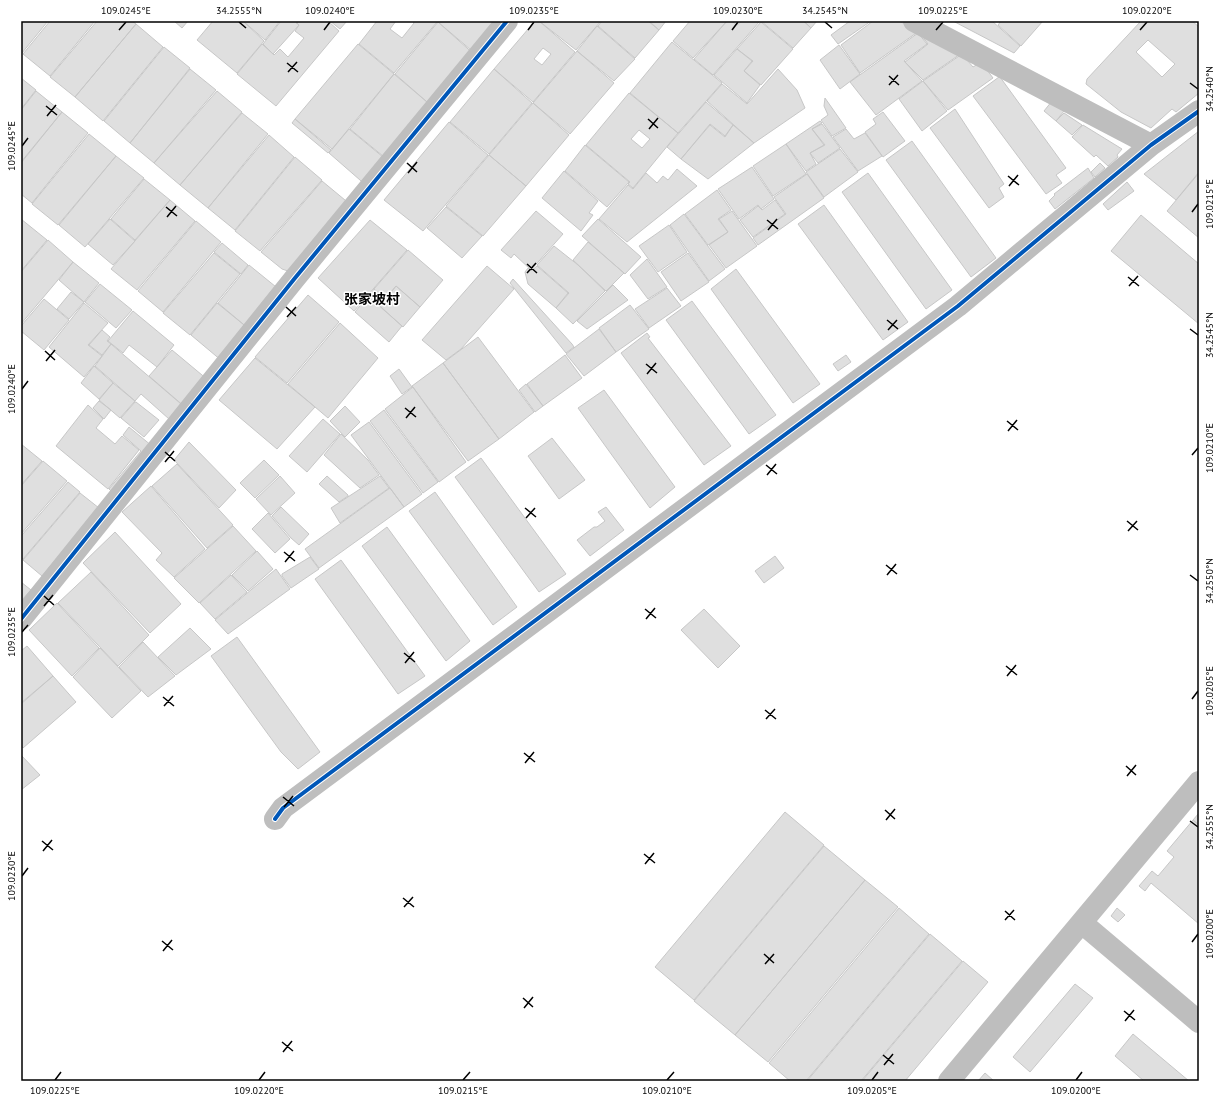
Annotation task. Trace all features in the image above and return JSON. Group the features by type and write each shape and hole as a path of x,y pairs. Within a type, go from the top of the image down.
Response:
{"street":[{"path":"21,619 295,278 507,21"},
{"path":"914,21 1151,145"},
{"path":"275,819 283,808 958,306 1151,145 1199,111"},
{"path":"949,1081 1199,782"},
{"path":"1082,923 1199,1022"}],"building":[{"path":"21,21 48,21 22,53 21,52"},
{"path":"50,21 95,21 50,76 23,54"},
{"path":"97,21 132,21 136,24 75,97 50,77"},
{"path":"174,21 188,21 182,28"},
{"path":"213,21 243,21 264,41 237,73 197,40"},
{"path":"243,21 280,21 265,40"},
{"path":"281,21 298,21 296,23 299,25 273,54 263,44"},
{"path":"299,21 328,21 339,31 276,106 237,74 262,44 274,55 280,49 288,57 304,38 295,31 299,25 297,23"},
{"path":"330,21 347,21 340,29"},
{"path":"377,21 396,21 390,29 402,38 414,23 413,21 437,22 394,73 359,44"},
{"path":"507,21 478,56 438,22"},
{"path":"535,21 539,21 575,52 533,102 494,69","holes":["543,48 551,54 542,65 534,59"]},
{"path":"539,21 601,21 576,50"},
{"path":"602,21 648,21 659,30 635,58 598,26"},
{"path":"649,21 666,21 659,30"},
{"path":"690,21 727,21 693,58 673,41"},
{"path":"727,21 731,21 737,25 742,21 760,21 713,75 694,59"},
{"path":"761,21 803,21 811,28 793,48"},
{"path":"804,21 817,21 811,28"},
{"path":"850,21 871,21 838,44 831,35"},
{"path":"873,21 899,21 919,31 860,73 841,45"},
{"path":"953,21 992,21 1020,46 1014,53"},
{"path":"1001,21 1043,21 1021,46 998,25"},
{"path":"1141,21 1192,21 1199,27 1199,93 1176,112 1172,109 1151,128 1121,112 1086,84 1087,79","holes":["1148,40 1175,64 1162,77 1136,52"]},
{"path":"438,22 477,57 434,108 395,74"},
{"path":"761,22 793,49 761,85 744,71 753,61 737,49"},
{"path":"136,24 163,47 103,121 75,97"},
{"path":"597,26 635,59 614,81 577,51"},
{"path":"919,32 966,50 923,80 905,62 928,44"},
{"path":"918,33 927,44 904,61 922,81 876,115 850,82"},
{"path":"672,42 722,83 678,133 630,93"},
{"path":"358,44 394,74 332,149 295,119"},
{"path":"839,45 860,74 840,89 820,60"},
{"path":"164,47 190,68 130,143 104,121"},
{"path":"737,49 752,61 744,71 760,85 747,103 714,75"},
{"path":"577,51 614,83 570,134 533,103"},
{"path":"962,54 973,67 981,62 993,78 948,110 923,81"},
{"path":"190,69 216,90 154,163 130,143"},
{"path":"494,69 532,103 489,154 450,122"},
{"path":"778,69 797,90 805,108 754,143 707,101 722,84 747,104"},
{"path":"394,74 434,108 389,161 350,129"},
{"path":"999,77 1066,168 1056,175 1062,183 1046,194 973,96"},
{"path":"21,78 36,90 21,109"},
{"path":"923,81 947,111 922,131 899,99"},
{"path":"36,91 62,112 21,162 21,110"},
{"path":"217,91 242,112 180,185 154,163"},
{"path":"629,93 678,133 633,188 628,184 630,182 586,145","holes":["639,130 650,139 642,148 631,139"]},
{"path":"825,98 846,128 832,136 821,120 828,115 824,106"},
{"path":"1052,101 1064,111 1056,121 1044,111"},
{"path":"706,102 733,125 725,136 710,124 681,159 667,147"},
{"path":"533,103 569,135 526,186 489,155"},
{"path":"955,109 1004,184 999,188 1004,197 989,208 930,128"},
{"path":"62,112 88,133 32,203 21,194 21,163"},
{"path":"883,112 905,141 883,157 865,132 876,124 873,119"},
{"path":"242,113 268,134 208,208 180,185"},
{"path":"1064,113 1082,125 1072,135 1056,121"},
{"path":"295,119 331,150 328,153 292,123"},
{"path":"820,121 822,123 812,129 824,145 810,153 816,164 806,171 786,144"},
{"path":"449,122 488,155 423,231 384,200"},
{"path":"822,124 840,148 818,163 810,153 825,145 812,129"},
{"path":"710,125 725,137 733,125 754,143 708,179 681,159"},
{"path":"1083,125 1122,149 1117,155 1118,157 1108,166 1096,155 1094,157 1072,137"},
{"path":"349,129 389,162 368,187 329,153"},
{"path":"846,129 854,139 865,133 882,156 858,171 833,137"},
{"path":"1199,131 1199,172 1176,200 1144,174"},
{"path":"89,134 116,156 58,225 32,204"},
{"path":"269,135 294,157 235,230 208,208"},
{"path":"912,141 996,258 971,277 886,160"},
{"path":"786,144 806,174 773,196 753,166"},
{"path":"585,145 629,182 607,207 565,171"},
{"path":"840,149 858,172 824,197 806,172"},
{"path":"489,155 526,186 483,236 446,206"},
{"path":"116,156 144,178 85,247 59,225"},
{"path":"295,157 322,180 260,251 235,231"},
{"path":"1100,163 1105,168 1095,177 1091,172"},
{"path":"752,167 774,199 761,209 758,205 739,219 718,189"},
{"path":"1088,168 1094,178 1055,209 1049,201 1055,195 1054,194"},
{"path":"677,169 697,186 627,242 599,219 628,185 633,189 646,173 657,183 663,176 668,180"},
{"path":"564,171 598,201 589,213 593,215 581,231 542,198"},
{"path":"868,173 952,290 926,309 842,192"},
{"path":"1199,173 1199,238 1167,211"},
{"path":"807,174 824,198 758,245 753,238 786,214 774,197"},
{"path":"144,179 170,200 135,240 111,219"},
{"path":"322,181 351,205 294,273 282,269 261,252"},
{"path":"1127,182 1134,191 1108,210 1103,204"},
{"path":"717,190 731,210 718,219 728,232 708,245 685,214"},
{"path":"170,200 195,221 137,290 111,269"},
{"path":"775,200 785,214 753,237 740,220 758,206 762,210"},
{"path":"824,205 908,322 883,340 798,224"},
{"path":"446,207 482,236 462,258 427,228"},
{"path":"536,211 563,234 531,270 514,254 511,258 501,250"},
{"path":"732,211 757,246 726,268 709,245 728,232 719,219"},
{"path":"684,214 725,269 709,281 670,225"},
{"path":"1141,215 1199,264 1199,324 1111,251"},
{"path":"21,219 47,240 21,271"},
{"path":"110,219 135,241 113,265 88,244"},
{"path":"598,219 641,257 625,274 582,236"},
{"path":"370,220 407,250 354,311 318,278"},
{"path":"196,221 221,242 163,312 138,291"},
{"path":"669,225 687,252 658,272 639,246"},
{"path":"48,240 73,262 21,324 21,272"},
{"path":"588,242 624,273 606,291 573,260"},
{"path":"222,243 248,265 241,274 214,252"},
{"path":"554,246 578,265 605,291 573,324 556,308 569,293 537,265"},
{"path":"408,250 443,280 420,307 396,286 385,299 374,289"},
{"path":"214,253 240,274 190,335 163,313"},
{"path":"688,253 709,282 681,301 661,272"},
{"path":"647,259 667,287 648,299 630,275"},
{"path":"73,262 99,283 84,302 59,280"},
{"path":"249,265 281,291 249,329 218,303"},
{"path":"487,266 514,289 461,349 446,360 422,340"},
{"path":"537,266 568,293 556,308 528,284 525,272 528,268 531,271"},
{"path":"736,269 820,384 793,403 711,289"},
{"path":"513,279 574,347 566,353 510,283"},
{"path":"100,284 132,310 116,328 85,302"},
{"path":"613,285 628,300 587,329 577,321"},
{"path":"396,286 420,307 403,327 369,296 374,289 385,300"},
{"path":"667,288 681,306 649,328 635,309"},
{"path":"71,292 84,302 69,319 57,309"},
{"path":"308,295 339,322 287,383 255,357"},
{"path":"368,296 402,326 389,342 355,312"},
{"path":"44,299 69,320 44,350 21,331 21,326"},
{"path":"692,301 776,415 749,434 666,320"},
{"path":"84,303 108,323 88,345 102,356 84,377 49,347"},
{"path":"217,303 249,329 222,361 191,335"},
{"path":"630,305 649,329 616,352 599,328"},
{"path":"133,311 174,345 157,367 129,345 123,353 108,341"},
{"path":"340,323 378,358 328,418 288,384"},
{"path":"599,329 616,352 584,376 566,354"},
{"path":"102,330 110,337 107,341 111,344 102,355 89,345"},
{"path":"647,333 650,337 648,338 731,446 704,465 621,353"},
{"path":"478,337 534,412 499,439 443,363"},
{"path":"111,344 181,404 169,419 141,394 135,401 95,366"},
{"path":"172,350 208,380 185,407 149,376"},
{"path":"565,355 582,378 543,406 527,384"},
{"path":"846,355 851,362 838,371 833,364"},
{"path":"255,358 315,407 277,449 219,400"},
{"path":"443,363 499,439 468,461 412,386"},
{"path":"94,366 113,383 99,399 81,383"},
{"path":"399,369 412,387 402,394 390,376"},
{"path":"113,383 135,401 120,418 99,400"},
{"path":"526,384 543,406 535,412 519,390"},
{"path":"413,387 466,462 439,482 385,409"},
{"path":"604,390 675,487 650,508 578,408"},
{"path":"99,401 111,410 104,419 93,408"},
{"path":"135,402 159,420 144,437 121,418"},
{"path":"88,405 103,419 96,428 115,444 122,436 139,450 108,489 56,446"},
{"path":"345,406 360,422 345,437 330,421"},
{"path":"384,410 438,482 423,493 370,421"},
{"path":"323,419 340,434 307,472 289,456"},
{"path":"369,422 422,494 404,507 351,435"},
{"path":"129,427 152,446 113,493 109,489 141,451 123,435"},
{"path":"341,434 368,460 379,475 360,488 324,455"},
{"path":"552,438 585,480 559,499 528,456"},
{"path":"189,442 236,490 219,508 175,461"},
{"path":"21,444 42,461 21,485"},
{"path":"481,458 566,574 539,592 455,477"},
{"path":"264,460 279,475 255,498 240,483"},
{"path":"43,461 67,481 21,534 21,486"},
{"path":"177,464 233,525 207,548 152,486"},
{"path":"280,476 295,493 271,515 256,499"},
{"path":"327,476 348,496 339,502 319,484"},
{"path":"380,476 389,488 340,523 331,508"},
{"path":"68,482 80,492 23,559 21,558 21,536"},
{"path":"151,486 205,549 174,577 156,560 162,553 122,512"},
{"path":"390,488 404,507 319,568 305,549"},
{"path":"435,492 517,607 493,625 409,511"},
{"path":"80,493 99,508 42,576 23,560"},
{"path":"281,507 309,534 299,545 272,516"},
{"path":"606,507 624,530 590,556 577,540 594,527 597,527 605,521 598,512"},
{"path":"268,513 290,539 275,553 252,529"},
{"path":"233,526 256,551 199,603 174,578"},
{"path":"387,527 470,641 446,661 362,546"},
{"path":"115,532 181,604 150,633 83,563"},
{"path":"257,551 273,569 248,591 232,575"},
{"path":"775,556 784,568 764,583 755,571"},
{"path":"310,557 319,569 291,588 282,574"},
{"path":"341,560 425,676 398,694 315,579"},
{"path":"276,569 290,589 228,634 215,620"},
{"path":"91,572 149,635 118,666 58,603"},
{"path":"231,575 247,592 215,619 200,603"},
{"path":"21,582 31,590 21,601"},
{"path":"57,603 99,648 72,676 29,630"},
{"path":"704,609 740,646 718,668 681,630"},
{"path":"190,628 211,649 176,675 158,657"},
{"path":"237,637 320,752 298,769 281,752 211,656"},
{"path":"143,642 175,676 148,697 119,667"},
{"path":"27,646 53,676 21,703 21,651"},
{"path":"100,648 141,691 112,718 73,677"},
{"path":"53,676 76,702 23,748 21,745 21,704"},
{"path":"21,755 40,775 21,790"},
{"path":"785,812 824,845 694,1000 655,967"},
{"path":"1199,813 1199,825 1193,820"},
{"path":"1193,820 1199,825 1199,924 1151,883 1145,891 1139,886 1152,871 1158,876 1174,857 1167,851"},
{"path":"824,846 865,880 735,1035 694,1001"},
{"path":"865,880 898,907 768,1062 735,1035"},
{"path":"899,908 929,934 806,1081 790,1081 769,1063"},
{"path":"1117,908 1125,915 1118,922 1111,916"},
{"path":"930,934 962,961 861,1081 807,1081"},
{"path":"963,961 988,982 905,1081 862,1081"},
{"path":"1075,984 1093,998 1030,1072 1013,1057"},
{"path":"1133,1034 1189,1081 1144,1081 1115,1056"},
{"path":"985,1073 994,1081 978,1081"}],"cycle path":[{"path":"21,619 295,278 507,21"},
{"path":"275,819 283,808 958,306 1151,145 1199,111"}],"district":[{"name":"张家坡村","path":"372,299"}]}
